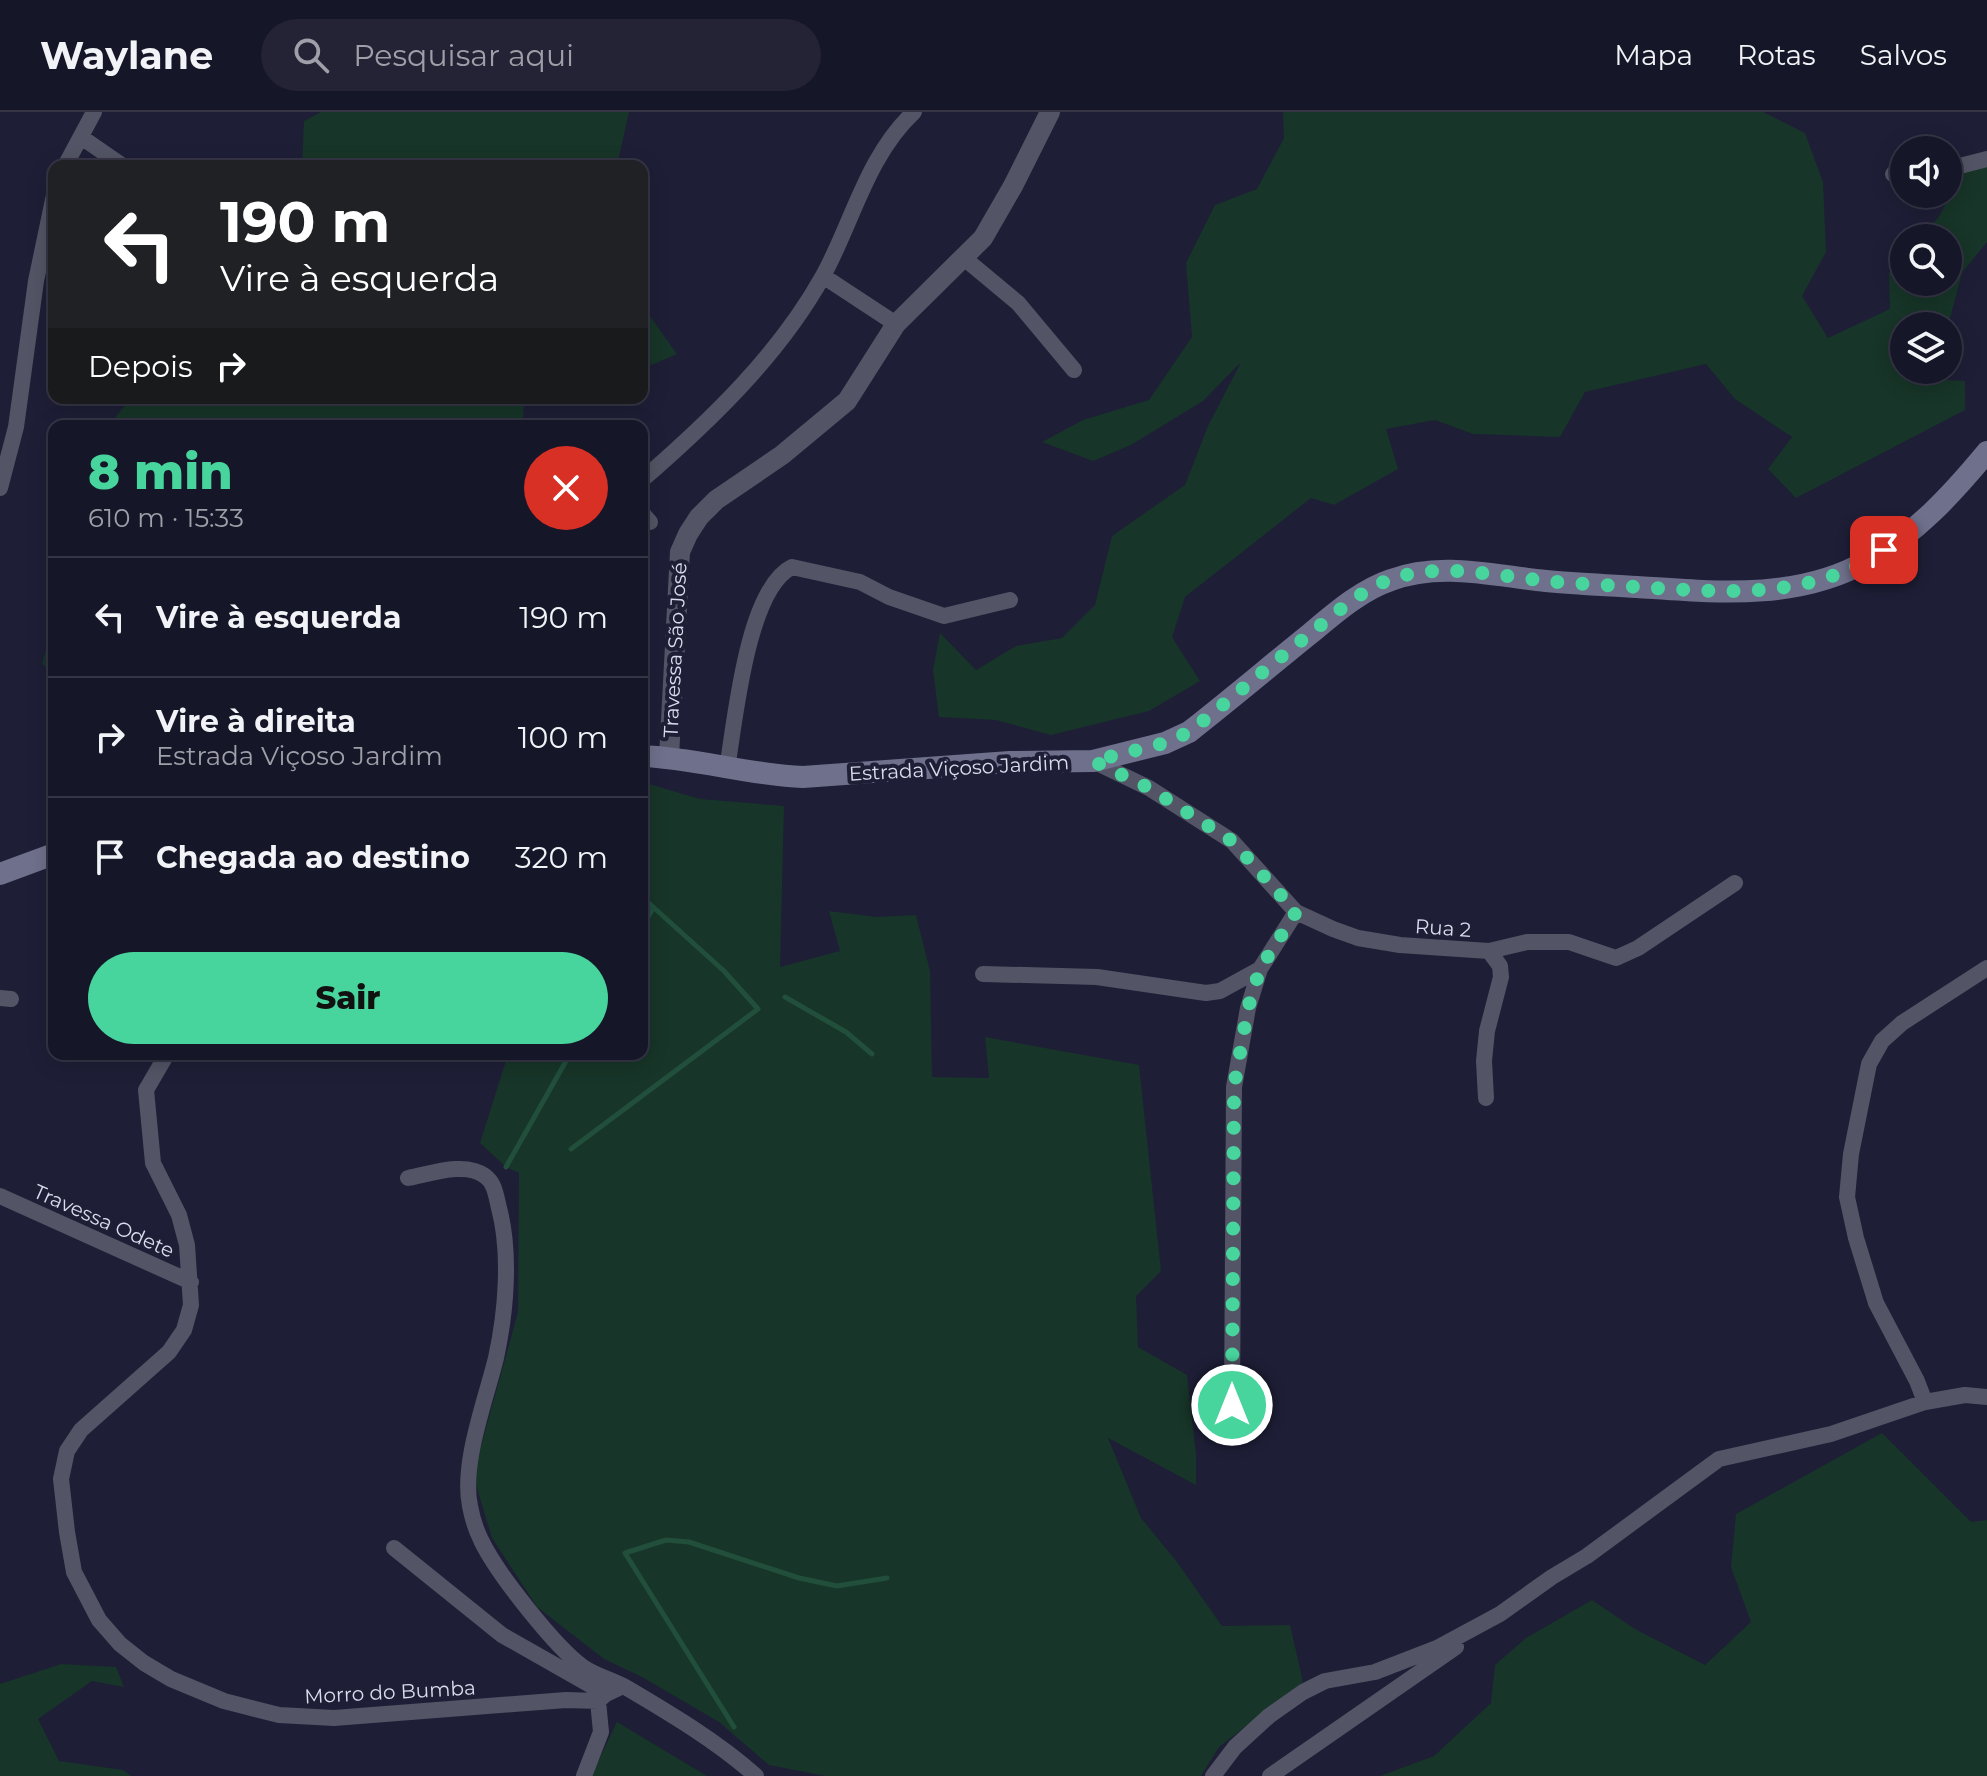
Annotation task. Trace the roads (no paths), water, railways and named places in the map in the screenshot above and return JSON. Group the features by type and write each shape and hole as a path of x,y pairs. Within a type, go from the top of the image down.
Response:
{"main road":[{"name":"Estrada Viçoso Jardim","path":"648,756 803,777 1010,762 1093,761 1165,743 1189,732 1333,615 1369,589 1393,579 1457,570 1548,581 1704,591 1763,591 1801,585 1836,576 1900,539 1950,496 1987,452"},
{"path":"0,874 48,856"}],"street":[{"path":"68,160 94,112"},
{"path":"648,475 749,377 800,313 823,276 871,171 900,125 914,112"},
{"name":"Travessa São José","path":"669,757 680,552 688,534 716,500 782,455 847,401 896,324 983,238 1050,112"},
{"path":"81,137 114,160"},
{"path":"1962,165 1987,159"},
{"path":"0,488 16,427 36,281 48,224"},
{"path":"964,258 1018,303 1074,370"},
{"path":"823,276 896,324"},
{"path":"727,769 743,673 754,629 768,590 781,572 792,567 860,582 889,597 944,616 1010,600"},
{"path":"1093,761 1149,788 1232,841 1296,912 1260,969 1248,1008 1234,1087 1232,1405"},
{"path":"1489,951 1527,942 1569,942 1616,958 1638,948 1735,883"},
{"name":"Rua 2","path":"1296,912 1358,938 1400,945 1489,951 1500,966 1501,977 1487,1031 1484,1061 1486,1098"},
{"path":"1925,1402 1876,1303 1856,1238 1847,1197 1851,1154 1869,1064 1882,1041 1902,1023 1987,968"},
{"path":"983,974 1097,977 1206,993 1220,991 1260,969"},
{"name":"Morro do Bumba","path":"164,1060 146,1090 153,1163 179,1215 187,1245 191,1305 184,1330 169,1352 81,1430 67,1451 61,1479 74,1572 99,1620 120,1644 171,1679 224,1701 279,1715 334,1718 602,1697 623,1686"},
{"path":"408,1178 454,1169 484,1175 494,1186 505,1230 502,1309 496,1355 472,1455 469,1503 481,1540 544,1628 583,1667 623,1686 679,1720 756,1776"},
{"name":"Travessa Odete","path":"0,1196 191,1282"},
{"path":"1270,1776 1434,1664 1552,1577 1587,1556 1719,1459 1831,1434 1925,1402 1965,1395 1987,1397"},
{"path":"394,1548 502,1635 602,1697 601,1732 584,1776"},
{"path":"1213,1776 1235,1747 1269,1716 1303,1692 1325,1681 1375,1672 1437,1648 1500,1614"}],"waterway":[{"path":"571,1149 758,1009 724,971 648,902"},
{"path":"648,917 653,908"},
{"path":"785,997 846,1032 872,1054"},
{"path":"506,1167 567,1060"},
{"path":"734,1727 625,1553 666,1540 689,1542 799,1578 837,1586 887,1578"}]}
